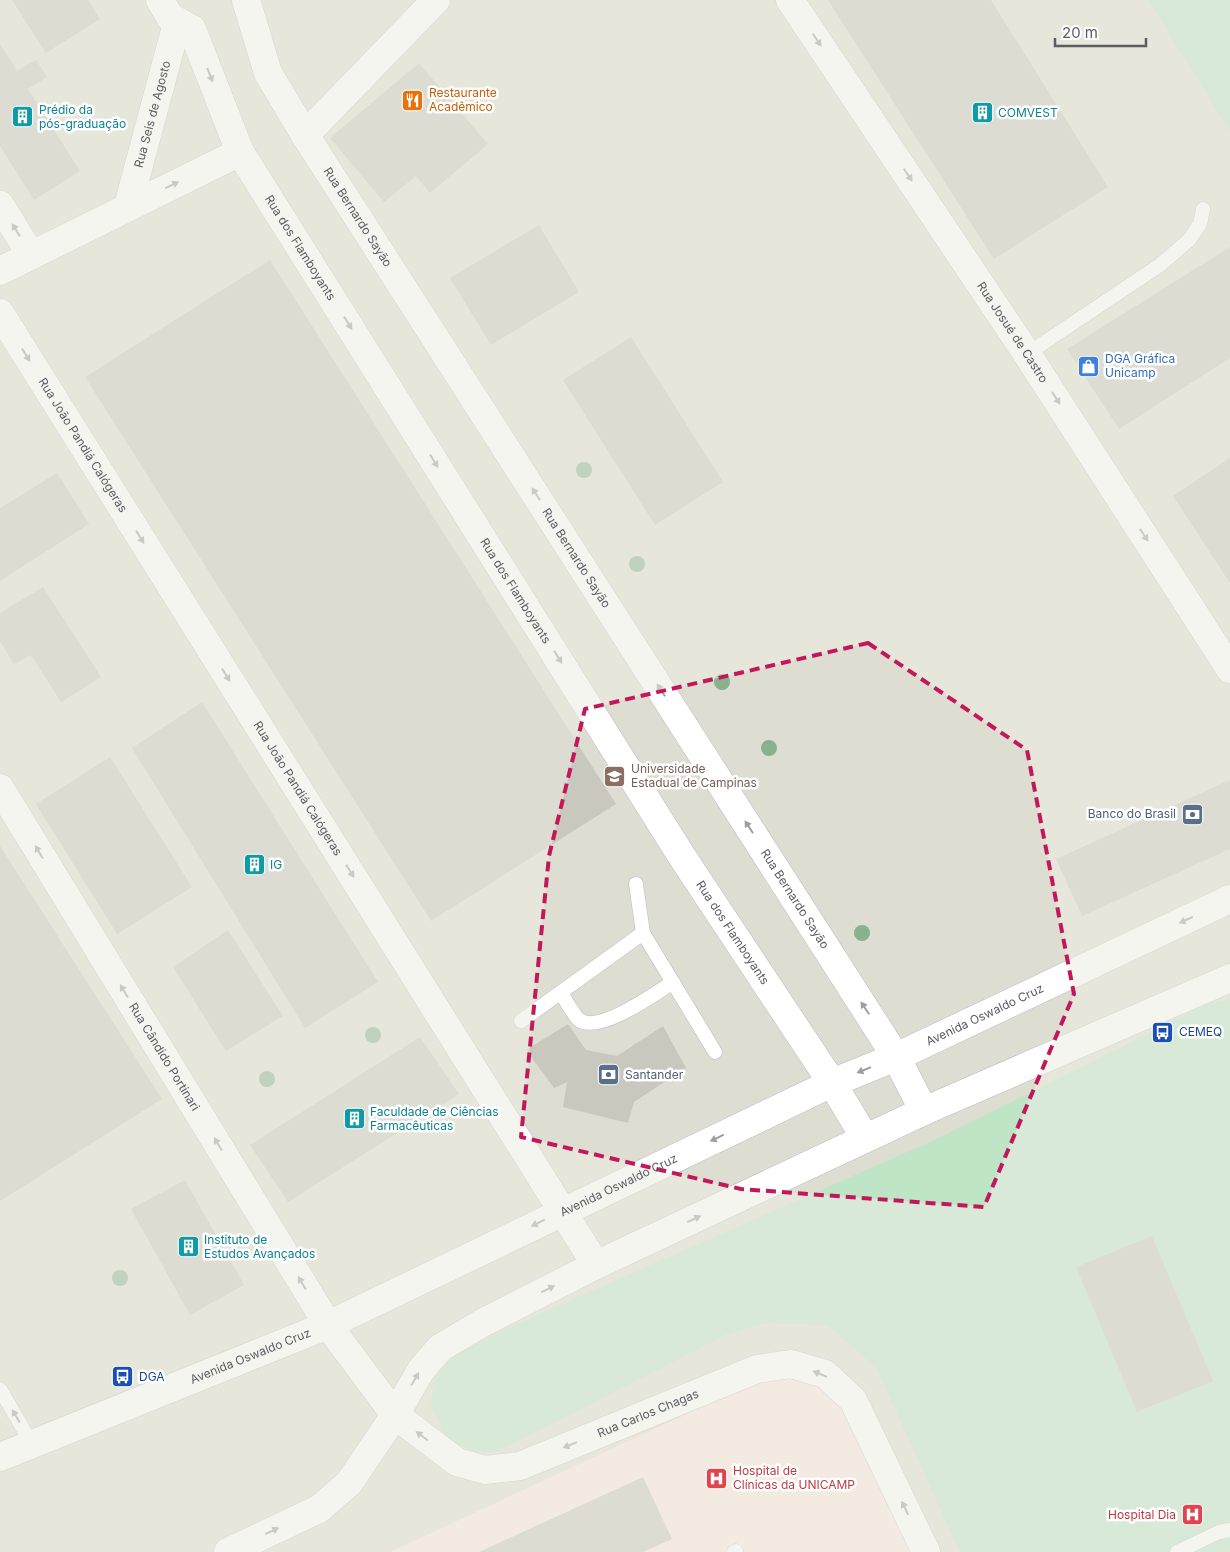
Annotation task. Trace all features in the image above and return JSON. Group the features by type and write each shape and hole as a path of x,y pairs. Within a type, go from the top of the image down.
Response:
{"street":[{"path":"160,0 170,17 185,26"},
{"name":"Rua Bernardo Sayão","path":"246,0 268,73 305,135 896,1057 924,1111"},
{"path":"305,135 436,0"},
{"name":"Rua Josué de Castro","path":"790,0 1027,354 1230,668"},
{"name":"Rua dos Flamboyants","path":"185,26 240,152 682,855 832,1083 865,1138"},
{"name":"Rua Seis de Agosto","path":"128,206 185,26"},
{"path":"0,271 240,152"},
{"path":"0,205 31,255"},
{"name":"Rua João Pandiá Calógeras","path":"0,313 596,1265"},
{"name":"Rua Cândido Portinari","path":"0,788 328,1325"},
{"name":"Avenida Oswaldo Cruz","path":"0,1457 328,1325 832,1083 896,1057 1230,899"},
{"path":"228,1552 319,1509 349,1483 395,1415 421,1370 440,1348 484,1322 596,1265 865,1138 1230,978"},
{"name":"Rua Carlos Chagas","path":"328,1325 395,1415 457,1462 485,1470 520,1466 757,1369 790,1364 825,1374 853,1400 926,1552"}],"lane":[{"path":"1027,354 1160,264 1190,240 1200,224 1203,209"},
{"path":"636,884 643,933 715,1052"},
{"path":"521,1021 643,933"},
{"path":"561,992 579,1020 591,1024 615,1017 674,982"},
{"path":"0,1389 32,1444"},
{"path":"1177,1552 1219,1532 1230,1530"}],"highlighted area":[{"path":"868,643 1027,750 1074,994 984,1207 741,1189 521,1137 549,856 585,709"}],"shaded area":[{"name":"Universidade Estadual de Campinas","path":"0,0 1230,0 1230,1552 0,1552"},
{"name":"Hospital de Clínicas da UNICAMP","path":"801,1373 849,1405 923,1552 390,1552 766,1377"}],"green space":[{"path":"1148,0 1230,0 1230,131"},
{"path":"1230,999 1230,1552 960,1552 876,1367 827,1325 768,1323 727,1334 497,1452 471,1451 447,1438 431,1405 436,1374 456,1354 504,1330 939,1138 1210,1003"}],"building":[{"path":"12,0 88,0 100,19 46,53"},
{"name":"COMVEST","path":"828,0 991,0 1108,187 994,259"},
{"name":"Prédio da pós-graduação","path":"0,44 17,71 36,60 47,77 28,89 80,171 34,200 0,146"},
{"name":"Restaurante Acadêmico","path":"419,63 488,144 430,193 416,176 384,202 330,138"},
{"path":"539,225 579,292 491,345 450,278"},
{"path":"1230,247 1230,358 1119,429 1067,349"},
{"path":"270,260 616,804 431,921 85,377"},
{"path":"631,337 723,482 655,525 563,380"},
{"path":"1230,458 1230,583 1173,496"},
{"path":"57,473 89,524 0,581 0,508"},
{"path":"43,587 101,677 61,702 31,655 14,664 0,641 0,613"},
{"name":"IG","path":"202,702 378,982 305,1028 132,748"},
{"path":"110,757 192,887 117,934 36,804"},
{"name":"Banco do Brasil","path":"1230,780 1230,849 1082,916 1056,859"},
{"path":"0,846 162,1099 0,1201"},
{"path":"228,930 283,1016 226,1051 173,967"},
{"name":"Santander","path":"568,1024 586,1050 617,1056 663,1026 686,1068 634,1102 628,1123 563,1107 567,1082 554,1088 526,1050"},
{"name":"Faculdade de Ciências Farmacêuticas","path":"420,1037 459,1094 288,1202 250,1145"},
{"name":"Instituto de Estudos Avançados","path":"185,1180 244,1285 190,1315 131,1209"},
{"path":"1152,1236 1213,1381 1137,1412 1076,1267"},
{"path":"643,1477 672,1539 643,1552 479,1552"}],"place":[{"name":"Restaurante Acadêmico","path":"413,100"},
{"name":"COMVEST","path":"982,113"},
{"name":"Prédio da pós-graduação","path":"23,117"},
{"name":"DGA Gráfica Unicamp","path":"1089,366"},
{"name":"Universidade Estadual de Campinas","path":"615,776"},
{"name":"Banco do Brasil","path":"1192,814"},
{"name":"IG","path":"254,865"},
{"name":"CEMEQ","path":"1163,1032"},
{"name":"Santander","path":"609,1075"},
{"name":"Faculdade de Ciências Farmacêuticas","path":"354,1119"},
{"name":"Instituto de Estudos Avançados","path":"188,1247"},
{"name":"DGA","path":"123,1377"},
{"name":"Hospital de Clínicas da UNICAMP","path":"717,1478"},
{"name":"Hospital Dia","path":"1192,1515"}]}
